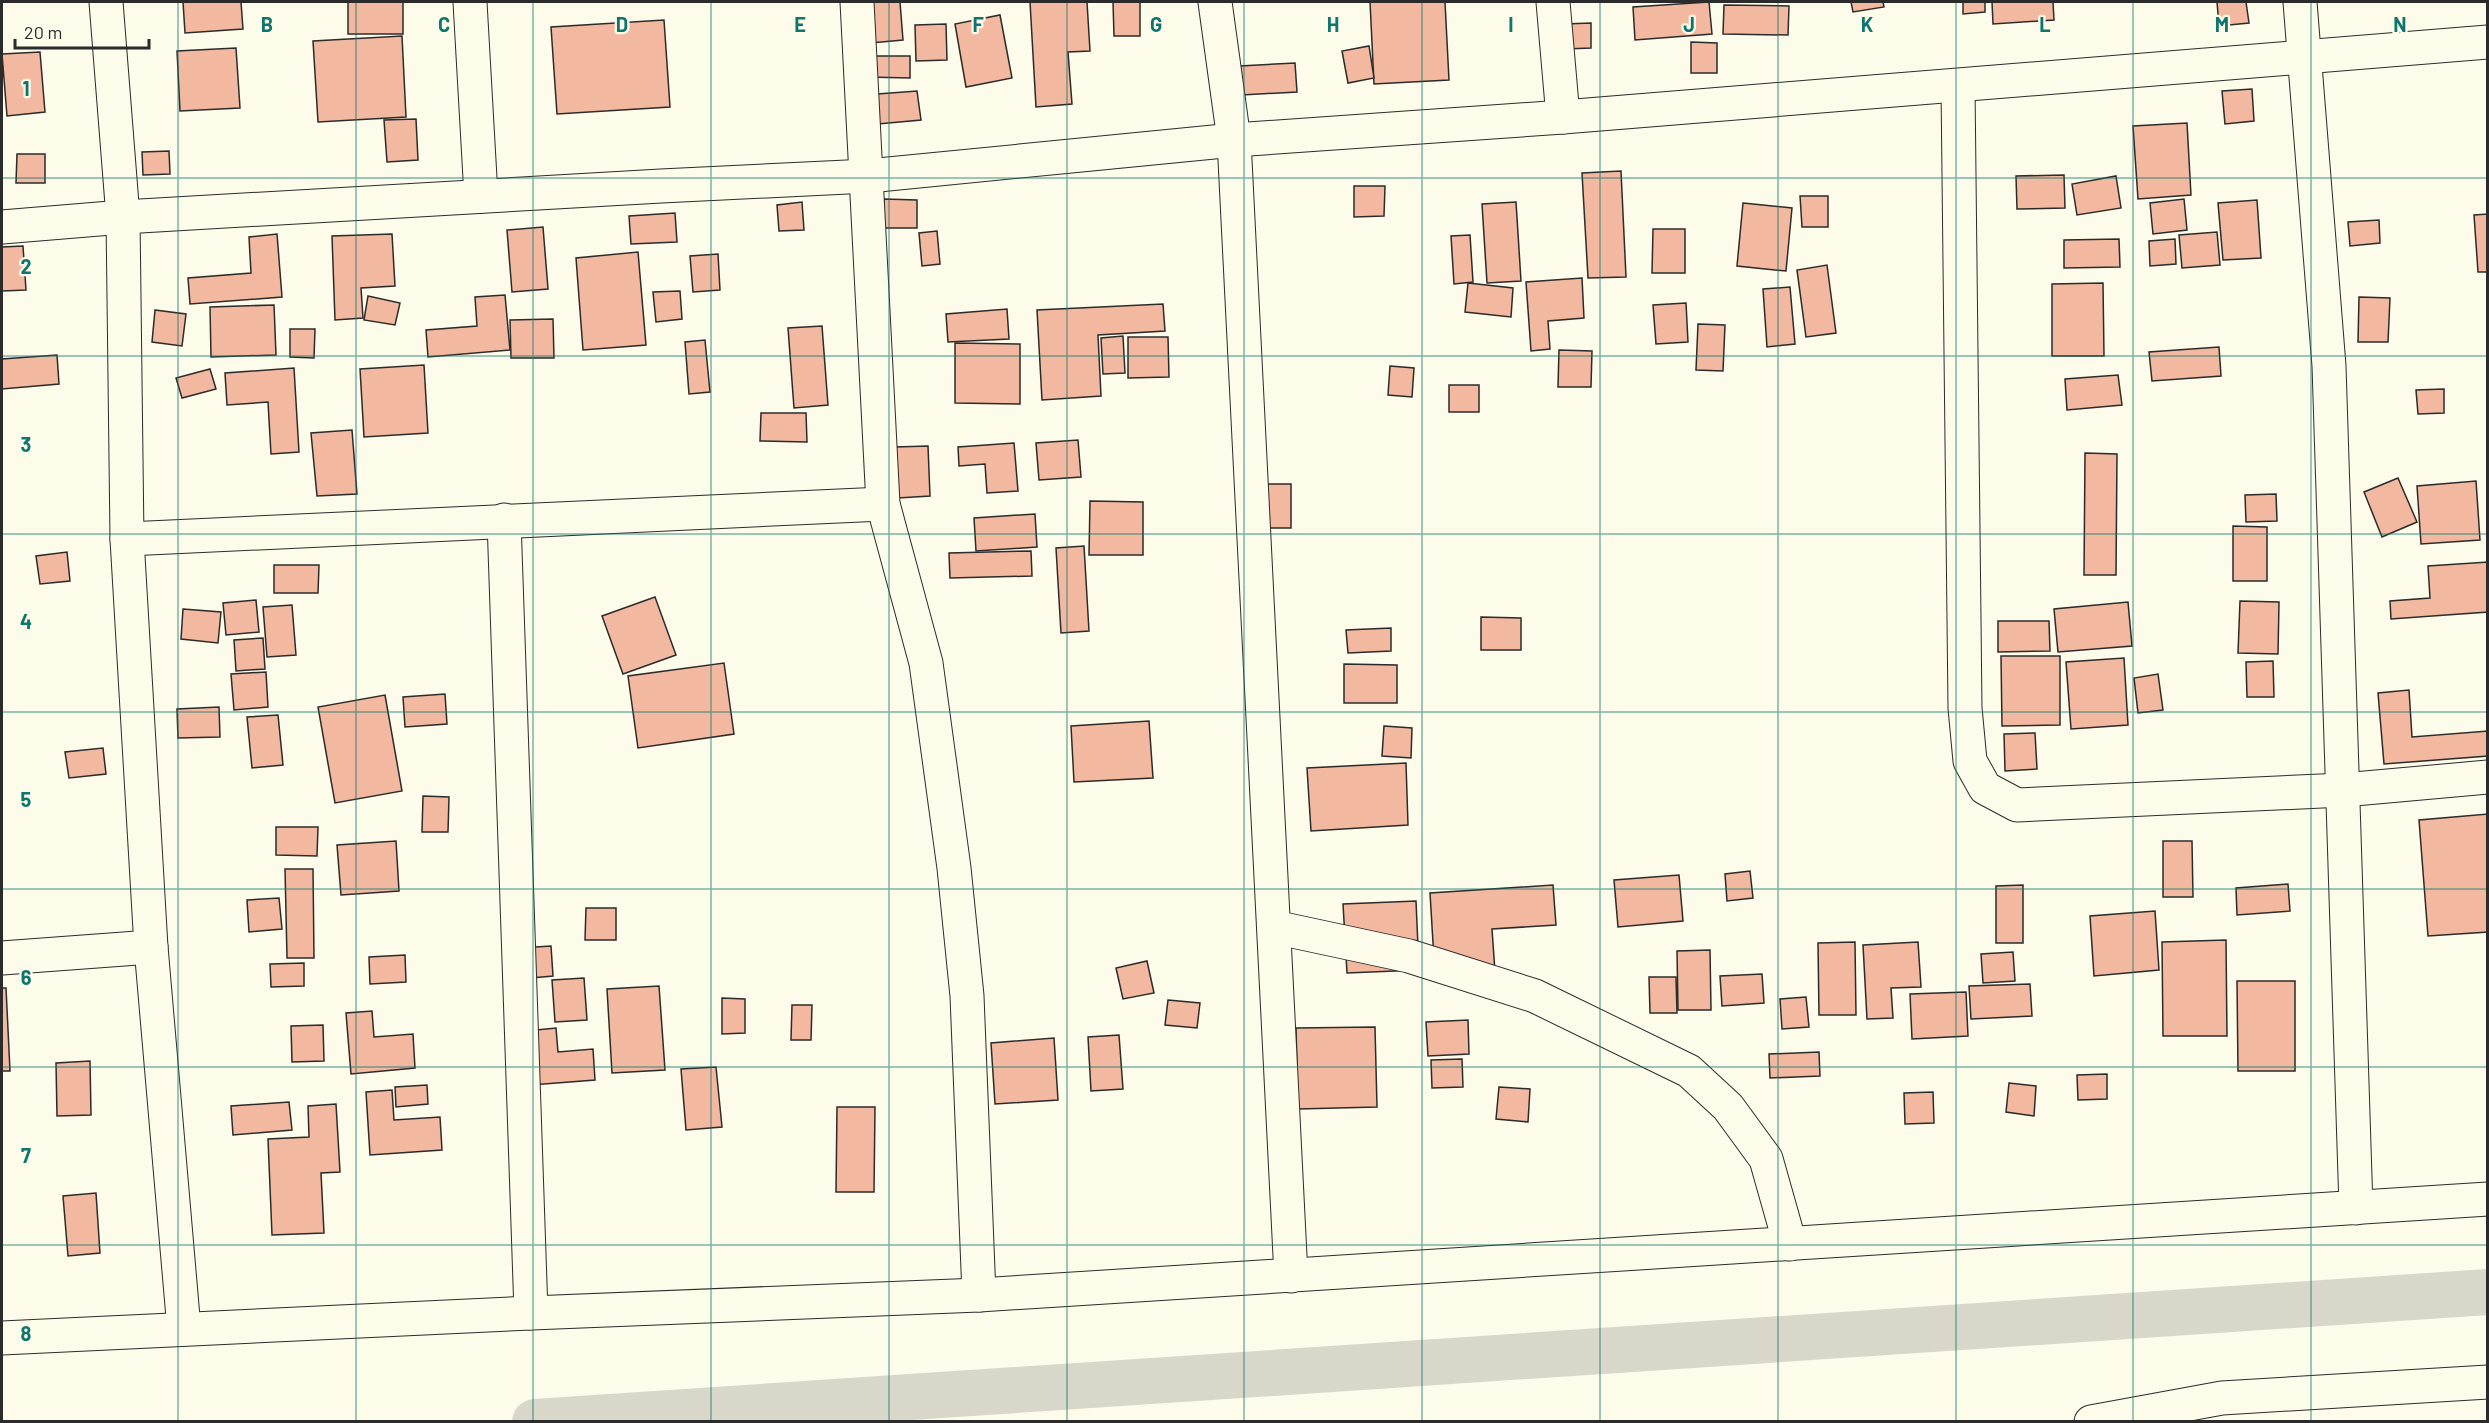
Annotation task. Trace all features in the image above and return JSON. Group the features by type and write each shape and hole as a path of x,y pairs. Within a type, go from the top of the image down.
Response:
{"street":[{"path":"106,2 123,218 127,539 151,946 184,1329"},
{"path":"470,2 481,196"},
{"path":"857,2 868,176 883,504 926,663 954,868 967,996 979,1295"},
{"path":"1215,2 1234,140 1291,1276"},
{"path":"1553,2 1563,117"},
{"path":"2300,2 2329,366 2356,1208"},
{"path":"2,228 123,218 481,196 868,176 1234,140 1563,117 2306,59 2487,42"},
{"path":"1958,86 1965,708 1970,761 1985,788 2017,805 2343,790 2487,777"},
{"path":"127,539 883,504"},
{"path":"504,520 531,1313"},
{"path":"1274,927 1409,956 1535,996 1689,1071 1728,1107 1766,1159 1790,1244"},
{"path":"2,958 151,946"},
{"path":"2,1338 979,1295 2487,1199"},
{"path":"2091,1422 2222,1398 2487,1382"}],"building":[{"path":"183,2 241,2 243,29 185,33"},
{"path":"348,2 403,2 403,34 348,34"},
{"path":"868,2 900,2 903,40 871,43"},
{"path":"1030,2 1087,2 1090,51 1068,52 1072,104 1036,107"},
{"path":"1113,2 1140,2 1140,36 1114,36"},
{"path":"1370,2 1445,2 1449,80 1374,84"},
{"path":"1709,2 1712,34 1635,40 1633,7"},
{"path":"1851,2 1883,2 1884,7 1853,12"},
{"path":"1963,2 1985,2 1985,12 1963,14"},
{"path":"1992,2 2053,2 2054,20 1993,24"},
{"path":"2217,2 2246,2 2249,23 2219,26"},
{"path":"1724,5 1789,6 1788,35 1723,34"},
{"path":"1000,15 1012,78 966,87 955,24"},
{"path":"664,20 670,107 557,114 551,27"},
{"path":"1591,23 1591,48 1565,49 1564,24"},
{"path":"946,24 947,60 916,61 915,25"},
{"path":"402,36 406,117 318,122 313,41"},
{"path":"1691,42 1717,43 1717,73 1691,73"},
{"path":"1369,46 1374,78 1348,83 1342,51"},
{"path":"236,48 240,108 180,111 177,51"},
{"path":"40,52 45,112 7,116 2,54"},
{"path":"867,56 910,56 910,78 867,77"},
{"path":"1295,63 1297,92 1242,95 1240,66"},
{"path":"2252,89 2254,121 2225,124 2222,91"},
{"path":"917,91 921,120 867,125 864,95"},
{"path":"416,119 418,160 387,162 384,120"},
{"path":"2187,123 2191,195 2138,199 2133,126"},
{"path":"169,151 170,174 143,175 142,152"},
{"path":"17,154 45,154 45,183 16,183"},
{"path":"1621,171 1626,277 1588,278 1582,173"},
{"path":"2064,175 2065,208 2017,209 2016,176"},
{"path":"2116,176 2121,208 2077,215 2072,184"},
{"path":"1354,186 1385,186 1384,216 1354,217"},
{"path":"1800,196 1828,196 1828,227 1802,227"},
{"path":"884,199 917,200 917,228 883,228"},
{"path":"2184,199 2187,230 2153,234 2150,203"},
{"path":"2257,200 2261,258 2223,260 2218,203"},
{"path":"802,202 804,230 779,231 777,205"},
{"path":"1516,202 1521,281 1487,283 1482,204"},
{"path":"1743,203 1792,208 1786,271 1737,266"},
{"path":"675,213 677,242 631,244 629,216"},
{"path":"2488,214 2488,272 2478,272 2474,215"},
{"path":"2379,220 2380,243 2350,246 2348,222"},
{"path":"543,227 548,289 512,292 507,230"},
{"path":"1653,229 1685,229 1685,273 1652,273"},
{"path":"937,231 940,264 922,266 919,233"},
{"path":"2217,232 2220,265 2182,268 2179,235"},
{"path":"277,234 282,297 190,304 188,278 251,273 249,237"},
{"path":"392,234 395,286 361,288 363,318 335,320 332,236"},
{"path":"1470,235 1473,282 1454,284 1451,236"},
{"path":"2119,239 2120,267 2064,268 2064,240"},
{"path":"2175,239 2176,264 2150,266 2149,241"},
{"path":"23,246 26,290 2,291 2,247"},
{"path":"638,252 646,345 583,350 576,258"},
{"path":"718,254 720,290 693,292 690,256"},
{"path":"1827,265 1836,333 1806,337 1797,270"},
{"path":"1582,278 1584,318 1548,321 1550,349 1531,351 1526,282"},
{"path":"1468,283 1513,288 1511,317 1465,312"},
{"path":"2103,283 2104,356 2052,356 2052,284"},
{"path":"1790,287 1795,344 1767,347 1763,289"},
{"path":"680,291 682,319 656,322 653,292"},
{"path":"505,295 510,350 428,357 426,330 477,326 475,297"},
{"path":"368,296 400,303 395,325 364,320"},
{"path":"2359,297 2390,298 2388,342 2358,342"},
{"path":"1686,303 1688,342 1656,344 1653,305"},
{"path":"1163,304 1165,331 1098,335 1101,396 1042,400 1037,310"},
{"path":"274,305 276,355 211,357 210,307"},
{"path":"1007,309 1009,339 948,342 946,314"},
{"path":"155,310 186,314 182,346 152,342"},
{"path":"553,319 554,358 511,358 510,320"},
{"path":"1698,324 1725,325 1723,371 1696,370"},
{"path":"822,326 828,405 794,408 788,328"},
{"path":"290,329 315,329 314,358 290,357"},
{"path":"1123,336 1125,373 1103,374 1101,338"},
{"path":"1128,337 1168,337 1169,377 1128,378"},
{"path":"705,340 710,392 689,394 685,342"},
{"path":"955,343 1020,344 1020,404 955,403"},
{"path":"2219,347 2221,376 2152,381 2149,352"},
{"path":"1559,350 1592,351 1591,387 1558,387"},
{"path":"57,355 59,384 2,389 2,359"},
{"path":"424,365 428,433 364,437 360,369"},
{"path":"1390,366 1414,368 1412,397 1388,395"},
{"path":"294,368 299,452 271,454 268,402 227,405 225,373"},
{"path":"210,369 216,389 182,398 176,378"},
{"path":"2118,375 2122,405 2067,410 2065,379"},
{"path":"1449,385 1479,385 1479,412 1449,412"},
{"path":"2444,389 2444,413 2418,414 2416,390"},
{"path":"761,413 806,413 807,442 760,441"},
{"path":"352,430 357,494 317,496 311,433"},
{"path":"1078,440 1081,477 1039,480 1036,443"},
{"path":"1014,443 1018,491 987,493 985,464 959,466 958,447"},
{"path":"928,446 930,496 898,498 895,447"},
{"path":"2085,453 2117,454 2116,575 2084,575"},
{"path":"2398,478 2417,522 2382,537 2364,492"},
{"path":"2476,481 2480,540 2421,544 2417,486"},
{"path":"1266,484 1291,484 1291,528 1266,528"},
{"path":"2276,494 2277,521 2246,522 2245,495"},
{"path":"1090,501 1143,502 1143,555 1089,555"},
{"path":"1035,514 1037,547 976,551 974,518"},
{"path":"2233,526 2267,527 2267,581 2233,581"},
{"path":"1084,546 1089,631 1061,633 1056,548"},
{"path":"1031,551 1032,576 950,578 949,553"},
{"path":"67,552 70,581 40,584 36,556"},
{"path":"2488,562 2488,612 2391,619 2390,601 2430,598 2428,566"},
{"path":"274,565 319,565 318,593 274,593"},
{"path":"655,597 676,655 623,674 602,616"},
{"path":"256,600 259,632 226,635 223,603"},
{"path":"2240,601 2279,602 2278,654 2238,653"},
{"path":"2128,602 2132,646 2058,652 2054,609"},
{"path":"292,605 296,655 267,657 263,607"},
{"path":"183,609 221,612 218,643 181,639"},
{"path":"1481,617 1521,618 1521,650 1481,650"},
{"path":"1998,621 2049,621 2050,651 1998,652"},
{"path":"1391,628 1391,651 1348,653 1346,630"},
{"path":"263,638 265,669 236,671 234,640"},
{"path":"2001,656 2060,656 2060,725 2002,726"},
{"path":"2124,658 2128,725 2071,729 2066,662"},
{"path":"2273,661 2274,697 2247,697 2246,662"},
{"path":"724,663 734,734 638,748 628,676"},
{"path":"1344,664 1397,665 1397,703 1344,703"},
{"path":"266,672 268,707 234,710 231,674"},
{"path":"2158,674 2163,710 2138,713 2134,678"},
{"path":"2409,690 2412,737 2488,731 2488,756 2384,764 2378,693"},
{"path":"445,694 447,724 405,727 403,697"},
{"path":"385,695 402,791 335,803 318,707"},
{"path":"219,707 220,737 178,738 177,709"},
{"path":"278,715 283,765 252,768 247,717"},
{"path":"1149,721 1153,778 1074,782 1071,726"},
{"path":"1384,726 1412,728 1411,758 1382,756"},
{"path":"2035,733 2037,769 2005,771 2004,734"},
{"path":"103,748 106,774 69,778 65,752"},
{"path":"1406,763 1408,825 1311,831 1307,768"},
{"path":"423,796 449,797 448,832 422,832"},
{"path":"2488,814 2488,932 2428,936 2419,820"},
{"path":"276,827 318,827 317,856 276,855"},
{"path":"396,841 399,891 341,895 337,845"},
{"path":"2163,841 2192,841 2193,897 2163,897"},
{"path":"285,869 313,869 314,958 287,958"},
{"path":"1750,871 1753,898 1727,901 1725,874"},
{"path":"1679,875 1683,921 1618,927 1614,880"},
{"path":"2288,884 2290,911 2237,915 2236,888"},
{"path":"1553,885 1556,925 1492,929 1495,972 1435,976 1430,893"},
{"path":"2023,885 2023,943 1996,943 1996,886"},
{"path":"279,898 282,929 249,932 247,900"},
{"path":"1416,901 1419,970 1347,973 1343,904"},
{"path":"586,908 616,908 616,940 585,940"},
{"path":"2155,911 2159,970 2094,976 2090,916"},
{"path":"2226,940 2227,1036 2163,1036 2162,942"},
{"path":"1855,942 1856,1015 1819,1015 1818,943"},
{"path":"1918,942 1921,987 1891,988 1893,1018 1867,1019 1863,945"},
{"path":"551,946 553,976 520,979 519,948"},
{"path":"1710,950 1711,1010 1678,1010 1677,951"},
{"path":"2013,952 2015,981 1983,983 1981,954"},
{"path":"405,955 406,982 370,984 369,957"},
{"path":"1147,961 1154,993 1123,999 1116,968"},
{"path":"304,963 304,986 271,987 270,964"},
{"path":"1762,974 1764,1003 1722,1006 1720,976"},
{"path":"1649,977 1676,977 1677,1013 1650,1013"},
{"path":"584,978 587,1020 555,1022 552,980"},
{"path":"2237,981 2295,981 2295,1071 2238,1071"},
{"path":"2030,984 2032,1016 1971,1019 1969,986"},
{"path":"659,986 665,1070 612,1073 607,989"},
{"path":"2,988 6,988 10,1071 2,1071"},
{"path":"1966,992 1968,1036 1912,1039 1910,994"},
{"path":"1806,997 1809,1027 1782,1029 1780,999"},
{"path":"722,998 745,999 745,1033 722,1034"},
{"path":"1168,1000 1200,1003 1197,1028 1165,1025"},
{"path":"792,1005 812,1005 811,1040 791,1040"},
{"path":"372,1011 374,1037 413,1034 415,1068 351,1074 346,1013"},
{"path":"1468,1020 1469,1054 1428,1056 1426,1022"},
{"path":"323,1025 324,1061 292,1062 291,1026"},
{"path":"1375,1027 1377,1107 1298,1109 1296,1028"},
{"path":"556,1028 558,1052 593,1049 595,1080 531,1085 526,1031"},
{"path":"1119,1035 1123,1089 1091,1091 1088,1037"},
{"path":"1054,1038 1058,1100 995,1104 991,1043"},
{"path":"1819,1052 1820,1076 1770,1078 1769,1054"},
{"path":"1462,1059 1463,1087 1432,1088 1431,1060"},
{"path":"90,1061 91,1115 57,1116 56,1063"},
{"path":"716,1067 722,1127 686,1130 681,1069"},
{"path":"2107,1074 2107,1099 2078,1100 2077,1075"},
{"path":"2009,1083 2036,1086 2034,1116 2006,1112"},
{"path":"427,1085 428,1104 396,1107 395,1087"},
{"path":"1499,1087 1530,1089 1528,1122 1496,1119"},
{"path":"392,1090 394,1120 440,1117 442,1150 370,1155 366,1092"},
{"path":"1933,1092 1934,1123 1905,1124 1904,1093"},
{"path":"289,1102 292,1130 233,1135 231,1106"},
{"path":"336,1104 340,1172 321,1173 324,1233 272,1235 268,1139 309,1137 308,1106"},
{"path":"837,1107 875,1107 874,1192 836,1192"},
{"path":"96,1193 100,1253 68,1256 63,1196"}],"waterway":[{"path":"535,1422 2488,1292"}]}
